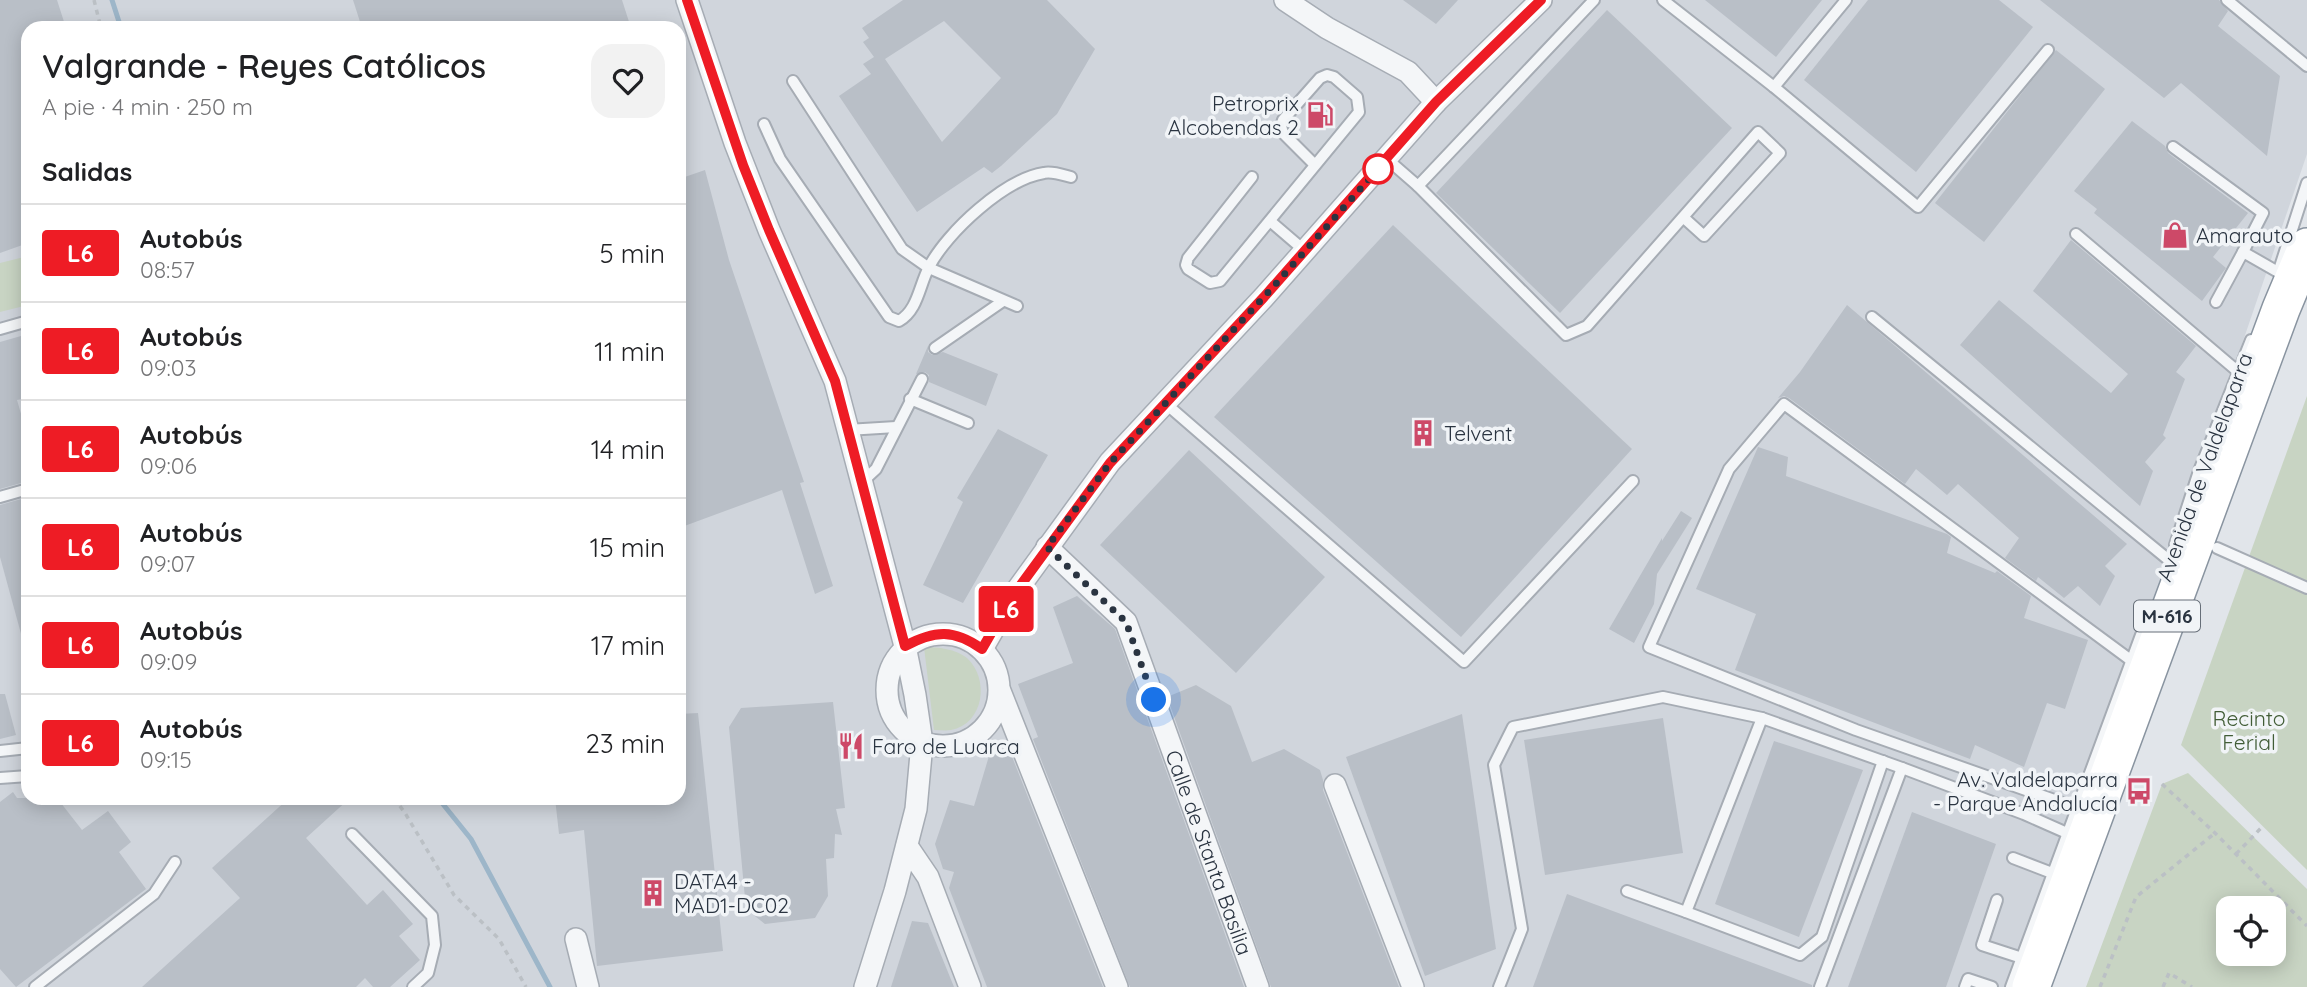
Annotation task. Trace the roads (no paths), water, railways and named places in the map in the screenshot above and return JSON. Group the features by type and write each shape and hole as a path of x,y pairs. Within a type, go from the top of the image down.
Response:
{"highway":[{"name":"Avenida de Valdelaparra","path":"2026,973 2233,442 2246,378 2281,309 2307,247"},
{"name":"Avenida de Valdelaparra","path":"2056,987 2307,307"},
{"path":"2199,471 2233,442"}],"street":[{"path":"687,0 735,143 769,230 829,365 905,646 922,743 916,809 865,987"},
{"path":"1285,0 1327,28 1408,72 1436,102"},
{"path":"982,649 1012,597 1110,463 1305,251 1436,102 1541,0"},
{"name":"Calle de Stanta Basilia","path":"1047,547 1126,622 1258,987"},
{"path":"905,646 937,633 954,634 969,639 982,649 992,662 1000,691 1117,987"},
{"path":"922,743 942,747 959,744 974,737 987,725 995,710 1000,691"},
{"path":"1335,785 1413,987"},
{"path":"907,846 928,877 970,987"},
{"path":"576,939 588,987"}],"lane":[{"path":"1418,186 1594,0"},
{"path":"1663,0 1919,207 2048,50"},
{"path":"1774,88 1846,0"},
{"path":"2227,0 2307,65"},
{"path":"1252,177 1188,258 1188,269 1210,283 1215,284 1270,221 1359,112 1360,103 1357,97 1334,77 1327,75 1320,78 1283,120 1281,126 1283,133 1315,164"},
{"path":"793,81 902,249 929,268 1017,306"},
{"path":"764,124 780,159 889,317 899,321 910,315 929,268 941,248 967,219 1019,180 1047,172 1071,177"},
{"path":"1387,159 1418,186 1566,335 1587,326 1683,217 1758,132 1780,153 1704,236 1683,217"},
{"path":"2173,147 2263,213 2216,302"},
{"path":"2274,283 2307,183"},
{"path":"1270,221 1305,251"},
{"path":"2076,234 2246,378"},
{"path":"2244,253 2278,272"},
{"path":"935,348 1003,301"},
{"path":"1872,317 2170,561"},
{"path":"0,329 21,323"},
{"name":"Avenida de Valdelaparra","path":"2165,573 2199,471 2246,378 2257,327"},
{"path":"861,483 876,470 922,379"},
{"path":"911,399 968,423"},
{"path":"1165,403 1464,662 1633,481"},
{"path":"2077,808 1856,730 1649,647 1729,469 1784,404 2132,661"},
{"path":"847,430 896,427"},
{"path":"0,497 21,491"},
{"path":"2217,548 2307,588"},
{"name":"Avenida de Valdelaparra","path":"2011,987 2026,973 2052,873 2146,623"},
{"path":"1499,987 1522,929 1494,765 1513,727 1663,696 1762,718 1902,768 2067,833"},
{"path":"1686,912 1762,718"},
{"path":"0,751 21,749"},
{"path":"1627,891 1800,955 1822,937 1883,761"},
{"path":"1820,987 1902,768"},
{"path":"0,778 21,776"},
{"path":"352,835 432,916 435,945 428,973 413,987"},
{"path":"2013,858 2052,873"},
{"path":"35,987 154,894 175,862"},
{"path":"1997,900 1982,946 2026,973"},
{"path":"1965,987 1968,979 1992,987"}],"waterway":[{"path":"112,0 119,21"},
{"path":"444,805 471,839 550,987"}],"place":[{"name":"Petroprix Alcobendas 2","path":"1320,115"},
{"name":"Amarauto","path":"2175,235"},
{"name":"Telvent","path":"1423,433"},
{"name":"Faro de Luarca","path":"851,746"},
{"name":"Av. Valdelaparra - Parque Andalucía","path":"2139,791"},
{"name":"DATA4 - MAD1-DC02","path":"653,893"}],"park label":[{"name":"Recinto Ferial","path":"2249,730"}]}
